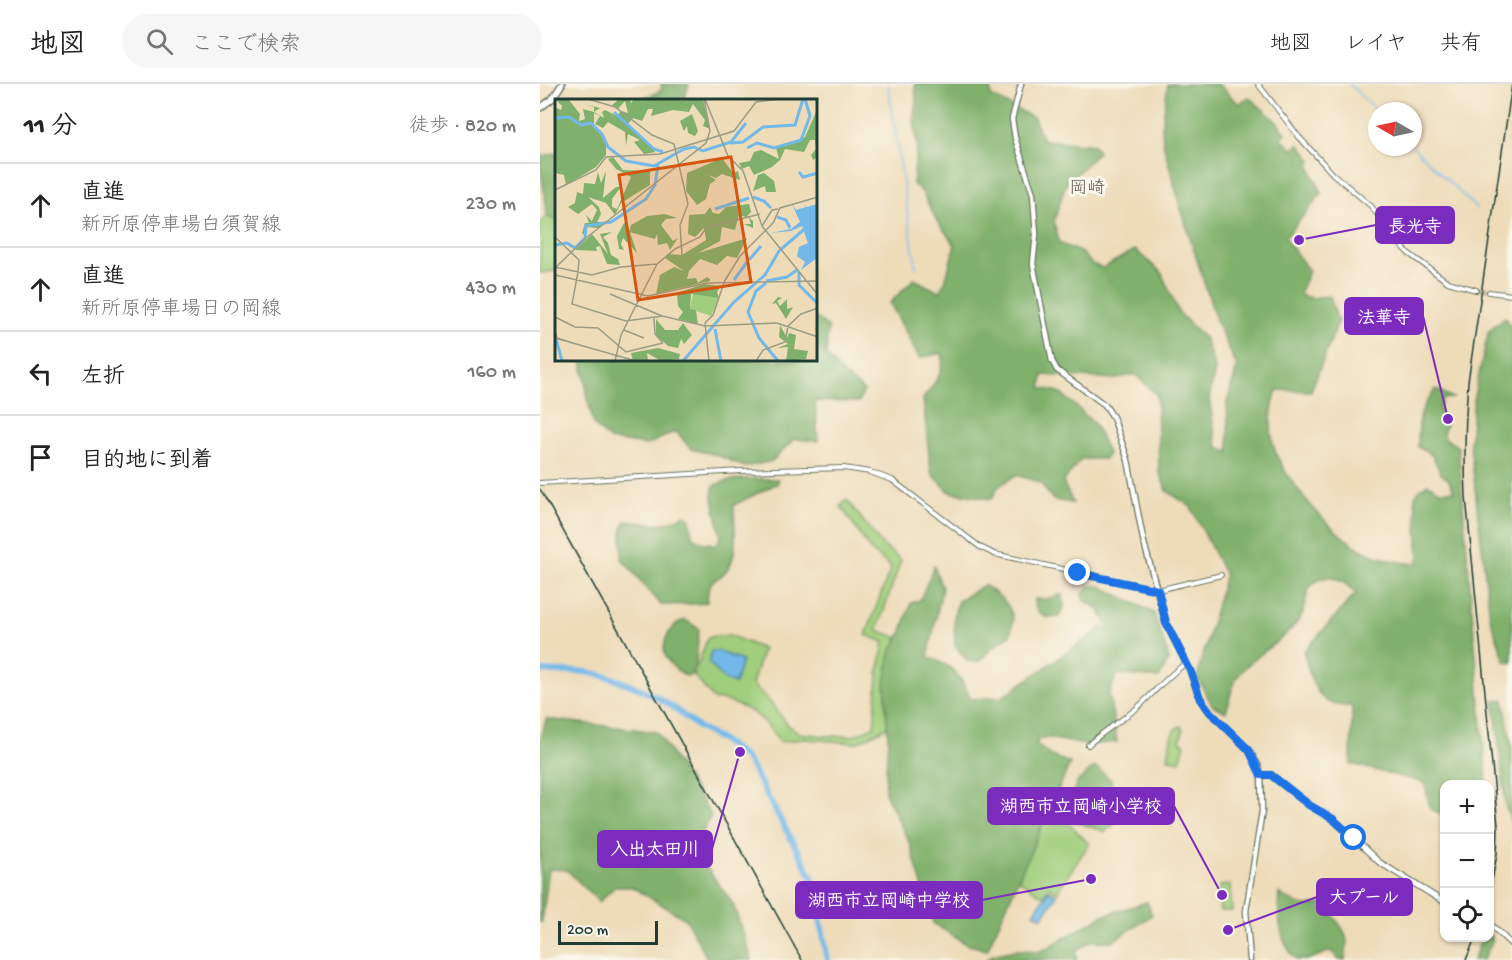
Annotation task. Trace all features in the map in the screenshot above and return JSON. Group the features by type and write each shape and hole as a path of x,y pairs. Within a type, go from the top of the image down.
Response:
{"highway":[{"path":"540,108 552,99 562,84"}],"main road":[{"path":"1021,84 1012,119 1015,138 1033,194 1036,235 1033,264 1050,355 1057,370 1105,405 1113,417 1128,460 1138,517 1166,623 1200,698 1210,712 1249,750 1261,775 1260,828 1246,911 1250,960"},
{"path":"1261,775 1271,775 1309,805 1333,819 1378,862 1440,900"},
{"path":"1494,929 1512,945"}],"street":[{"path":"1258,84 1299,137 1334,174 1371,206 1408,253 1448,282 1462,288 1476,290"},
{"path":"1489,292 1512,295"},
{"path":"540,483 844,468 870,472 901,486 980,547 994,554 1158,590 1221,575"},
{"path":"1088,745 1140,705 1171,673 1186,663"}],"green space":[{"path":"661,84 689,84 684,99 640,99 662,89"},
{"path":"915,84 990,84 991,96 1034,118 1043,140 1094,145 1098,152 1065,186 1054,222 1059,243 1082,253 1092,264 1103,268 1135,250 1161,272 1179,313 1205,339 1215,369 1209,399 1217,446 1229,453 1227,402 1237,367 1216,320 1163,143 1162,125 1168,84 1218,84 1239,104 1249,97 1286,133 1281,139 1293,149 1299,144 1312,160 1309,165 1322,193 1285,238 1309,271 1300,291 1302,296 1312,298 1330,296 1338,322 1311,391 1277,390 1271,417 1273,444 1278,458 1298,490 1341,535 1368,553 1404,563 1417,564 1419,556 1415,496 1428,484 1440,491 1454,491 1448,479 1441,474 1432,455 1418,447 1420,416 1425,404 1436,389 1453,398 1443,399 1439,408 1442,421 1446,424 1443,434 1458,447 1487,780 1440,780 1440,813 1430,809 1425,783 1351,764 1352,706 1333,704 1321,696 1312,682 1304,652 1356,593 1335,579 1324,578 1310,587 1303,611 1295,625 1240,673 1235,681 1226,712 1212,705 1197,677 1225,575 1191,507 1167,491 1159,472 1157,395 1135,374 1116,379 1043,375 1041,388 1059,392 1076,406 1095,425 1108,453 1105,459 1081,459 1063,482 1073,503 1053,500 1040,482 1016,475 998,487 992,499 950,492 931,473 923,399 940,372 942,353 919,358 890,303 914,279 939,292 945,282 955,245 937,221 922,192 913,184 917,146 914,118"},
{"path":"555,153 555,219 547,217 540,157"},
{"path":"547,217 555,220 555,271 540,273 540,222"},
{"path":"1505,317 1512,328 1512,663 1505,661 1490,618 1470,444 1474,396 1489,330"},
{"path":"818,320 828,327 826,355 843,374 864,391 859,402 815,401 818,441 794,439 772,461 745,467 717,455 691,449 676,431 647,445 610,440 594,425 582,362 818,362"},
{"path":"736,479 778,479 778,483 734,505 735,549 733,559 729,568 712,581 707,602 661,605 622,559 622,528 626,521 663,523 684,515 690,518 692,537 703,543 717,544 721,536 713,499 713,487"},
{"path":"847,500 881,544 901,560 877,630 898,638 887,671 887,727 856,743 805,739 780,742 765,722 755,714 726,701 714,700 694,675 708,637 729,635 763,649 752,684 788,725 799,733 852,736 874,727 878,674 884,642 866,635 891,567 871,551 841,506"},
{"path":"934,566 942,588 928,657 955,672 971,699 1002,697 1103,627 1105,631 1108,627 1099,609 1084,600 1082,595 1090,586 1100,586 1154,613 1169,659 1159,678 1117,674 1109,694 1117,742 1086,745 1049,738 1038,739 1037,745 1051,756 1070,763 987,950 966,944 933,923 910,844 885,792 888,737 885,683 890,653 901,634 911,603 920,600"},
{"path":"984,585 998,595 1010,609 1012,626 1010,635 978,662 968,661 955,646 954,616 958,601"},
{"path":"1063,595 1064,607 1058,617 1044,616 1038,612 1035,599 1047,599"},
{"path":"685,620 699,629 696,663 691,675 686,676 669,662 664,650 669,633"},
{"path":"1504,700 1512,748 1512,824 1506,808 1494,701"},
{"path":"546,719 657,732 711,815 694,850 733,904 752,960 708,960 686,919 632,887 614,887 599,902 567,870 549,869 540,923 540,741"},
{"path":"1181,726 1183,729 1180,741 1185,744 1180,761 1168,759 1171,737 1175,729"},
{"path":"1095,767 1111,780 1118,821 1105,832 1062,817 1078,781"},
{"path":"1042,821 1071,825 1089,844 1057,892 1050,887 1043,896 1008,873"},
{"path":"1230,885 1232,911 1220,911 1220,886"},
{"path":"1279,893 1301,905 1311,906 1325,903 1346,936 1345,960 1339,960 1331,951 1307,960 1297,960 1291,954 1281,929"},
{"path":"1147,902 1152,915 1113,941 1091,941 1076,951 1077,960 986,960 993,955 1015,950 1042,951 1102,916"},
{"path":"1480,942 1492,942 1483,960 1473,960"}],"water":[{"path":"711,651 718,651 742,661 735,684 725,680 709,663"},
{"path":"1049,890 1057,895 1042,918 1034,913"}],"waterway":[{"path":"888,84 916,268"},
{"path":"1349,84 1368,102"},
{"path":"1422,156 1477,209"},
{"path":"540,670 591,673 609,677 639,689 669,705 698,727 730,746 748,761 812,877 828,960"}],"tunnel":[{"path":"1476,290 1489,292"}],"railway":[{"path":"1491,888 1497,854 1498,826 1466,497 1465,440 1468,382 1512,84"},
{"path":"540,489 802,960"},
{"path":"1466,960 1473,942"}],"place":[{"name":"長光寺","path":"1299,240"},
{"name":"法華寺","path":"1448,419"},
{"name":"入出太田川","path":"740,752"},
{"name":"湖西市立岡崎中学校","path":"1091,879"},
{"name":"湖西市立岡崎小学校","path":"1222,895"},
{"name":"大プール","path":"1228,930"}],"district":[{"name":"岡崎","path":"1087,189"}],"route":[{"path":"1078,573 1158,590 1166,623 1190,670 1200,698 1210,712 1249,750 1261,775 1271,775 1309,805 1333,819 1354,838"}]}
